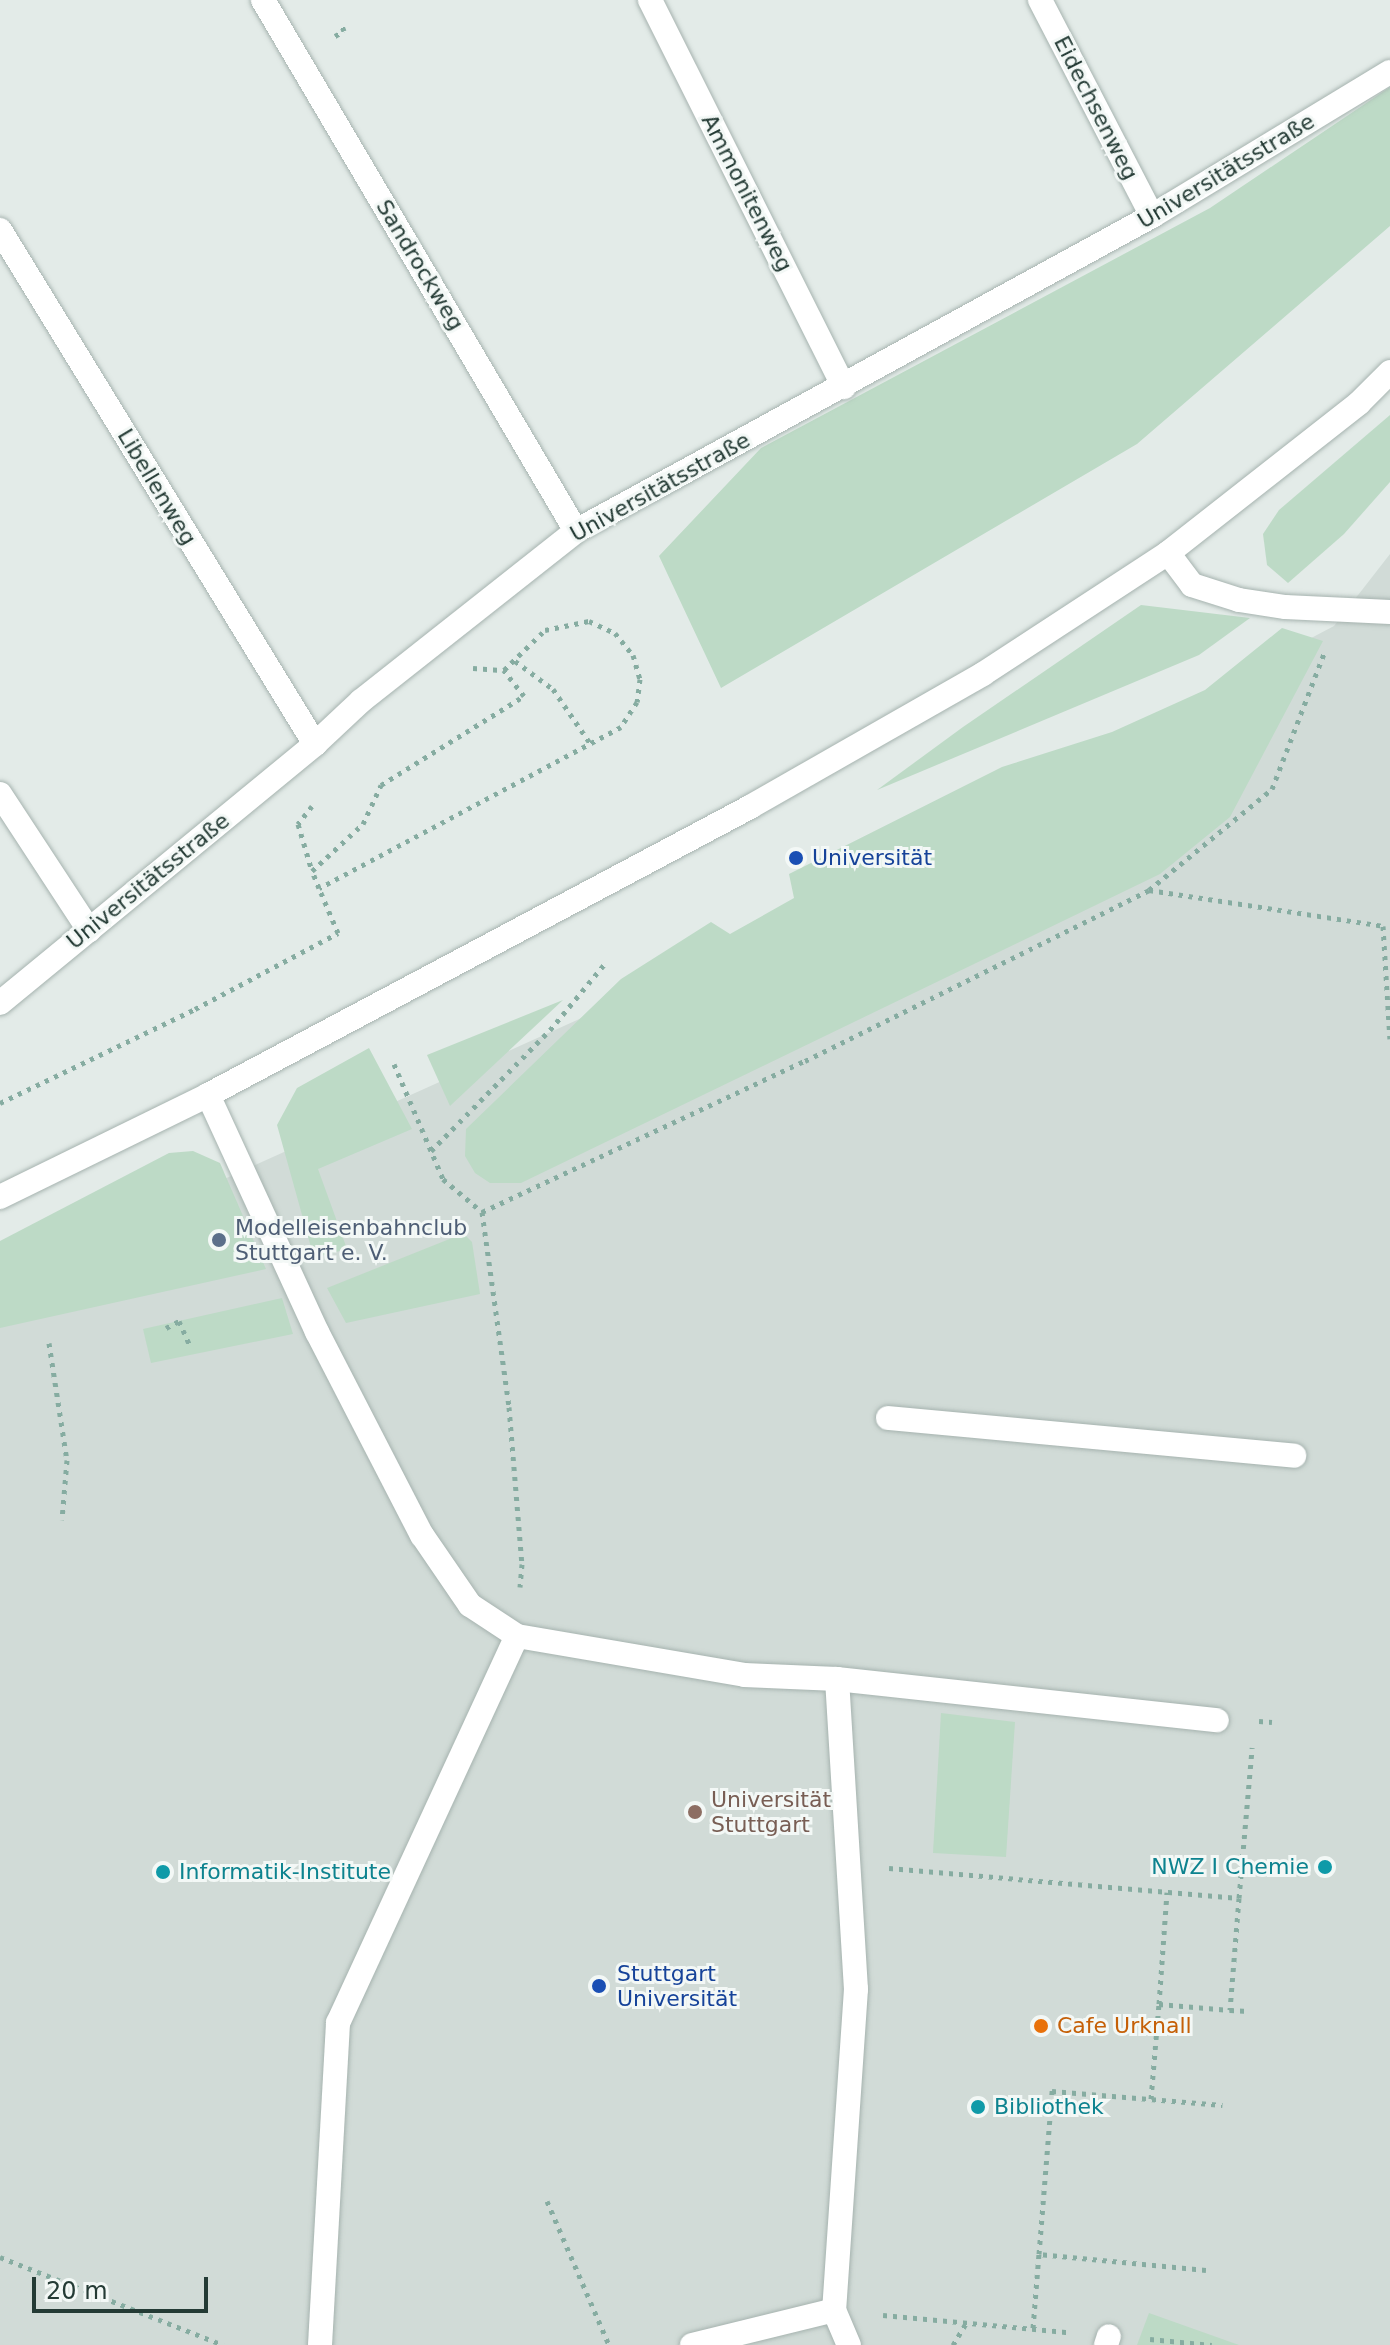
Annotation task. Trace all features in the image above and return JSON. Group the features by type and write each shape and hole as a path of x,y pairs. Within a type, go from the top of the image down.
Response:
{"street":[{"name":"Sandrockweg","path":"263,0 576,531"},
{"name":"Ammonitenweg","path":"650,0 844,387"},
{"name":"Eidechsenweg","path":"1040,0 1152,216"},
{"name":"Universitätsstraße","path":"0,1003 315,744 361,701 576,531 1152,216 1390,72"},
{"name":"Libellenweg","path":"0,230 315,744"},
{"path":"0,1197 208,1095 817,770 983,674 1168,553 1359,403 1390,372"},
{"path":"1168,553 1192,585 1239,600 1285,607 1390,612"},
{"path":"0,794 89,930"},
{"path":"208,1095 317,1332 422,1535 470,1605 517,1636 744,1675 837,1679 1217,1720"},
{"path":"888,1418 1294,1456"},
{"path":"320,2345 338,2023 517,1636"},
{"path":"837,1679 856,1989 834,2310 849,2345"},
{"path":"692,2345 834,2310"}],"path":[{"path":"339,34 344,31 341,23"},
{"path":"312,871 363,824 381,785 524,696 504,670 545,630 589,621 615,633 633,655 640,679 637,702 621,727 319,888"},
{"path":"482,1212 805,1061 1149,890 1272,789 1329,641"},
{"path":"515,661 553,689 590,743"},
{"path":"0,1103 195,1009 338,933 312,871 298,824 315,801"},
{"path":"1149,890 1383,926 1390,1039"},
{"path":"430,1151 550,1030 607,961"},
{"path":"394,1064 443,1179 482,1212 509,1407 522,1564 517,1636"},
{"path":"166,1328 179,1321 190,1346"},
{"path":"49,1343 67,1460 62,1520"},
{"path":"1217,1720 1254,1721 1230,2010"},
{"path":"848,1865 1239,1898"},
{"path":"1151,2099 1167,1892"},
{"path":"1159,2004 1248,2011"},
{"path":"1033,2328 1052,2091 1222,2105"},
{"path":"547,2201 609,2345"},
{"path":"1039,2254 1206,2270"},
{"path":"0,2257 223,2345"},
{"path":"834,2310 1033,2328 1108,2340 1212,2345"},
{"path":"953,2345 967,2322"}],"shaded area":[{"name":"Universität Stuttgart","path":"1390,554 1390,2345 0,2345 0,1280 657,984 1334,626"}],"green space":[{"path":"1390,87 1390,226 1137,444 721,688 659,556 761,448 1210,208"},
{"path":"1390,415 1390,482 1344,534 1288,583 1267,565 1263,534 1279,510"},
{"path":"1141,605 1250,618 1199,655 877,790 963,727"},
{"path":"1282,628 1323,641 1230,817 1160,874 521,1183 490,1183 475,1173 465,1156 466,1129 621,979 711,922 730,934 794,898 789,874 1002,767 1112,732 1205,690"},
{"path":"563,1000 450,1106 427,1055"},
{"path":"369,1048 412,1129 318,1169 347,1249 314,1258 277,1125 297,1088"},
{"path":"193,1151 220,1163 266,1269 0,1328 0,1241 169,1153"},
{"path":"466,1236 472,1242 480,1294 346,1323 327,1288 452,1238"},
{"path":"282,1298 293,1334 151,1363 143,1329"},
{"path":"941,1713 1015,1722 1006,1857 933,1853"},
{"path":"1149,2313 1239,2345 1137,2345"}],"place":[{"name":"Universität","path":"796,858"},
{"name":"Modelleisenbahnclub Stuttgart e. V.","path":"219,1240"},
{"name":"Universität Stuttgart","path":"695,1812"},
{"name":"NWZ I Chemie","path":"1325,1867"},
{"name":"Informatik-Institute","path":"163,1872"},
{"name":"Stuttgart Universität","path":"599,1986"},
{"name":"Cafe Urknall","path":"1041,2026"},
{"name":"Bibliothek","path":"978,2107"}]}
